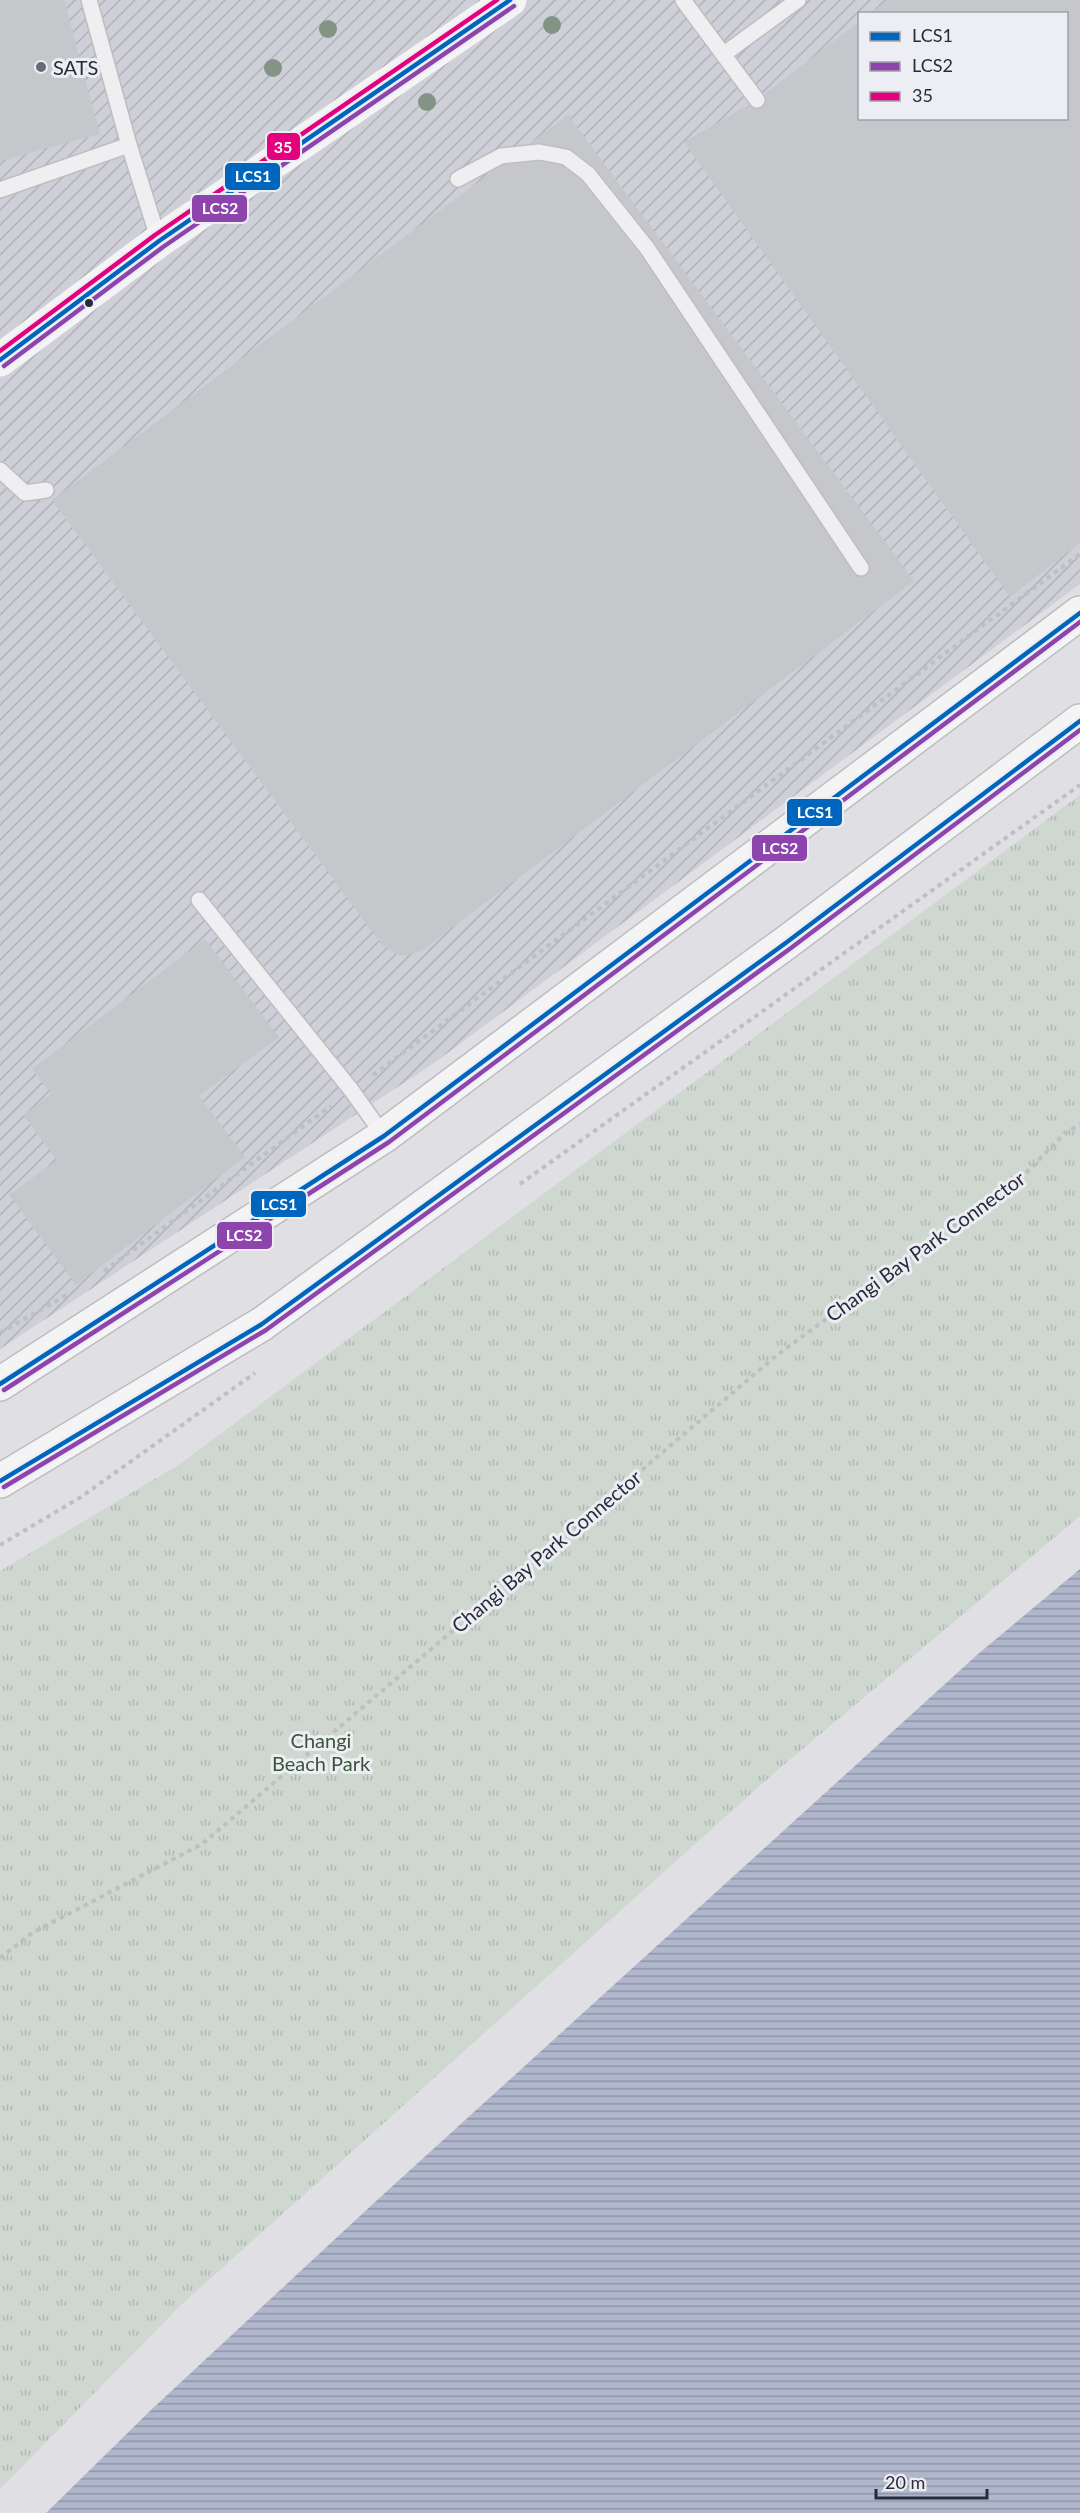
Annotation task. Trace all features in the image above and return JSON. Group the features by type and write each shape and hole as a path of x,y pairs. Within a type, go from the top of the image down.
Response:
{"main road":[{"path":"0,360 159,241 510,0"},
{"path":"0,1384 384,1136 1080,613"},
{"path":"0,1481 262,1324 787,942 1080,721"}],"lane":[{"path":"89,0 129,145 159,241"},
{"path":"683,0 757,100"},
{"path":"724,54 798,0"},
{"path":"0,190 129,145"},
{"path":"458,179 501,156 539,152 566,157 588,174 647,248 861,568"},
{"path":"0,470 25,493 46,490"},
{"path":"199,900 352,1091 384,1136"}],"path":[{"path":"98,1276 1080,554"},
{"name":"Changi Bay Park Connector","path":"0,1958 32,1933 202,1844 777,1355 1026,1173 1064,1134 1080,1124"},
{"path":"0,1333 78,1288"}],"shaded area":[{"path":"0,0 1080,0 1080,584 434,1063 0,1349"}],"green space":[{"name":"Changi Beach Park","path":"1080,795 1080,1516 780,1768 182,2304 0,2489 0,1571 180,1464"}],"water":[{"path":"1080,1569 1080,2513 46,2513 152,2409 375,2202 978,1654"}],"building":[{"name":"SATS","path":"0,0 64,0 100,134 0,161"},
{"path":"887,0 1080,0 1080,543 1010,597 684,142 757,100 858,23 858,120 1068,120 1068,12 872,12"},
{"path":"568,115 914,581 421,951 405,956 396,954 382,945 52,500"},
{"path":"205,939 279,1037 199,1096 245,1157 76,1285 9,1195 57,1160 23,1115 51,1094 32,1069"}],"transit line":[{"name":"35","path":"0,351 155,235 497,0"},
{"name":"LCS1","path":"0,360 159,241 510,0"},
{"name":"LCS2","path":"4,366 163,247 514,6"},
{"name":"LCS1","path":"0,1384 384,1136 1080,613"},
{"name":"LCS2","path":"4,1390 389,1142 1080,622"},
{"name":"LCS1","path":"0,1481 262,1324 787,942 1080,721"},
{"name":"LCS2","path":"4,1487 266,1330 791,948 1080,730"}],"place":[{"name":"SATS","path":"41,67"}]}
